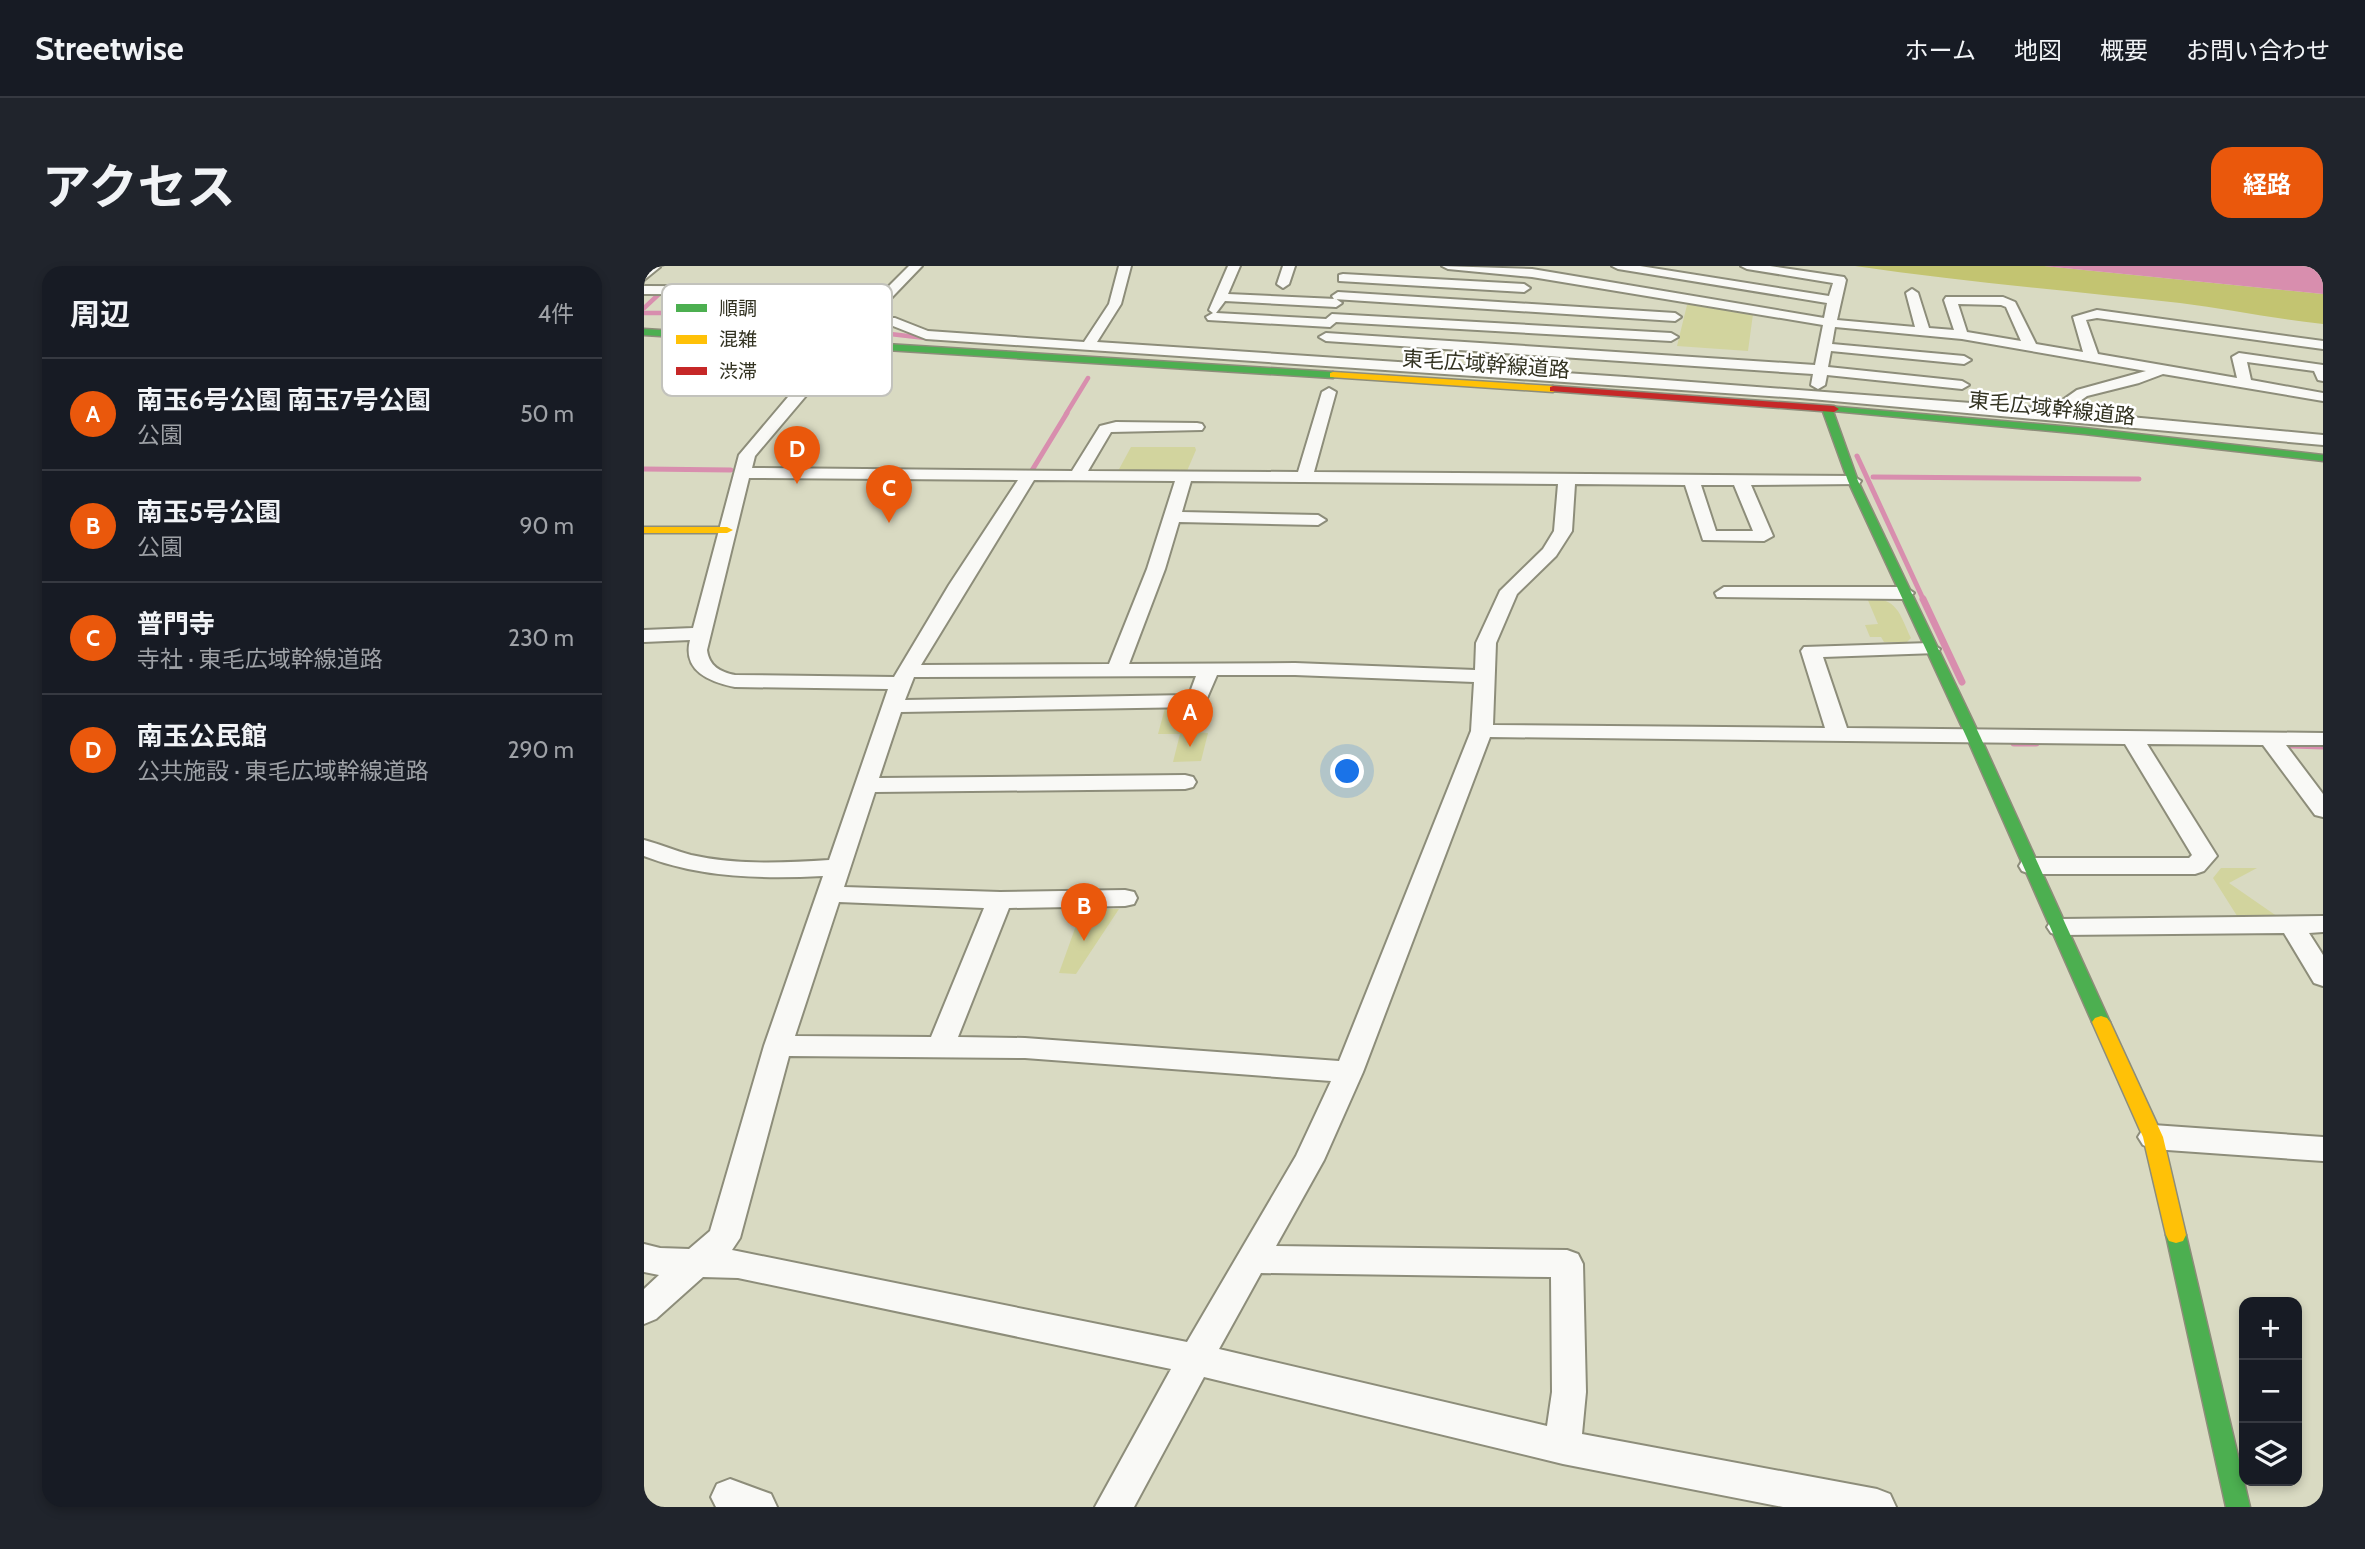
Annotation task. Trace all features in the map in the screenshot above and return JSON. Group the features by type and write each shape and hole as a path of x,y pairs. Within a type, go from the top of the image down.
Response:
{"main road":[{"name":"東毛広域幹線道路","path":"644,332 662,333"},
{"name":"東毛広域幹線道路","path":"644,340 662,341"},
{"name":"東毛広域幹線道路","path":"892,350 2084,431 2323,458"},
{"name":"東毛広域幹線道路","path":"1828,414 2323,466"},
{"path":"1828,414 1853,481 1973,736 2153,1137 2238,1507"},
{"path":"644,530 727,530"}],"street":[{"path":"892,290 916,266"},
{"path":"1088,346 1115,304 1125,266"},
{"path":"1234,266 1210,321 1330,326 1503,327 1671,337"},
{"path":"1283,284 1289,266"},
{"path":"1448,266 1536,269 1830,323 1964,336 2323,397"},
{"path":"1618,266 1834,300"},
{"path":"1667,359 1675,317 1683,298 1725,266"},
{"path":"1747,266 1840,280 1817,393"},
{"path":"644,267 654,267 644,275"},
{"path":"1483,371 1503,327 1536,269"},
{"path":"1321,361 1345,272 1524,288"},
{"path":"644,290 662,290"},
{"path":"1912,293 1923,331"},
{"path":"1221,297 1514,307 1675,317"},
{"path":"1958,405 1962,385 1964,336 1950,300 2003,301 2011,305 2030,346"},
{"path":"2092,358 2079,317 2097,314 2323,345"},
{"path":"892,322 926,335 1817,393 2055,412 2323,440"},
{"path":"1330,326 1495,348 1821,370 1962,385"},
{"path":"1826,346 1964,360"},
{"path":"2245,384 2239,358 2319,368 2323,377"},
{"path":"2055,412 2082,393 2161,370"},
{"path":"1305,476 1329,392"},
{"path":"796,396 751,449 745,460 744,473 699,634 697,660 722,678 754,682 1117,669 1295,669 1486,676"},
{"path":"1077,475 1105,429 1116,426 1197,427"},
{"path":"744,473 1853,481"},
{"path":"644,1309 724,1238 778,1046 903,677 1029,475"},
{"path":"1117,669 1156,569 1185,475"},
{"path":"1114,1507 1309,1160 1349,1072 1482,731 1486,643 1509,591 1550,552 1563,531 1567,477"},
{"path":"1691,478 1709,536 1764,536 1740,479"},
{"path":"1172,517 1318,520"},
{"path":"1724,593 1905,593"},
{"path":"644,636 699,634"},
{"path":"1838,734 1811,651 1930,649"},
{"path":"892,706 1197,701 1209,669"},
{"path":"1482,731 2323,739"},
{"path":"2031,866 2195,866 2206,856 2133,739"},
{"path":"2270,739 2323,810"},
{"path":"866,785 1185,782"},
{"path":"644,847 662,855 711,867 839,867"},
{"path":"830,894 1000,900 1125,898"},
{"path":"940,1048 1000,900"},
{"path":"2291,924 2323,976"},
{"path":"2060,927 2323,924"},
{"path":"778,1046 1025,1048 1349,1072"},
{"path":"2153,1137 2323,1149"},
{"path":"644,1258 660,1262 738,1264 1195,1359 1563,1447 1877,1507"},
{"path":"1252,1259 1567,1264 1569,1392 1563,1447"}],"green space":[{"path":"1687,305 1753,314 1748,351 1677,346"},
{"path":"1131,447 1195,447 1196,450 1187,471 1118,471"},
{"path":"1867,598 1885,601 1896,609 1911,638 1907,642 1884,642 1881,637 1870,637 1865,625 1878,624"},
{"path":"1200,707 1193,732 1208,733 1201,761 1173,762 1180,734 1158,734 1165,708"},
{"path":"2221,868 2257,868 2229,883 2281,919 2239,919 2213,878"},
{"path":"1082,909 1119,909 1076,974 1059,973"}],"shaded area":[{"path":"1855,266 2044,266 2323,294 2323,324 2180,303"},
{"path":"2044,266 2323,266 2323,294"}],"waterway":[{"path":"644,308 658,295"},
{"path":"644,313 662,313"},
{"path":"892,334 934,339"},
{"path":"1066,414 1088,378"},
{"path":"1031,472 1067,413"},
{"path":"1857,456 1924,601"},
{"path":"644,469 731,470"},
{"path":"1873,477 2139,479"},
{"path":"1923,599 1962,682"},
{"path":"2014,743 2036,743"},
{"path":"2291,745 2323,746"}],"traffic: fast":[{"path":"644,332 662,333"},
{"path":"892,347 1333,375"},
{"path":"1827,409 1853,481 1973,736 2101,1022"},
{"path":"1834,409 2084,431 2323,458"},
{"path":"2176,1235 2238,1507"}],"traffic: slow":[{"path":"1333,375 1553,389"},
{"path":"644,530 727,530"},
{"path":"2101,1022 2153,1137 2176,1235"}],"traffic: jam":[{"path":"1553,389 1834,409"}],"place":[{"name":"南玉公民館","path":"797,484"},
{"name":"普門寺","path":"889,523"},
{"name":"南玉6号公園 南玉7号公園","path":"1190,747"},
{"name":"南玉5号公園","path":"1084,941"}]}
